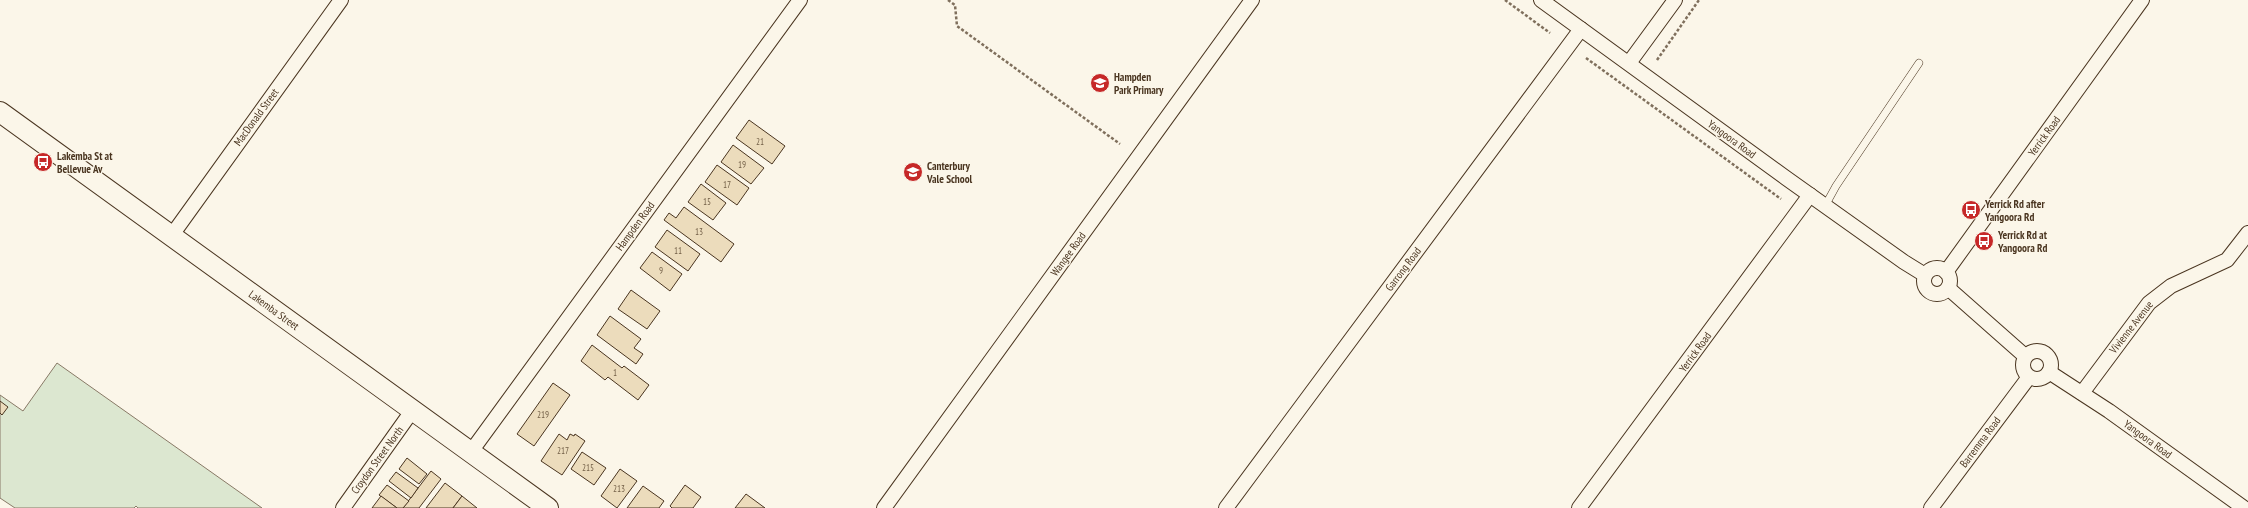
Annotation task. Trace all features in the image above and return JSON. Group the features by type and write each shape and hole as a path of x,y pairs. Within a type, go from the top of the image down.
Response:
{"main road":[{"name":"Lakemba Street","path":"0,112 548,508"}],"street":[{"name":"MacDonald Street","path":"172,235 341,0"},
{"name":"Hampden Road","path":"470,453 800,0"},
{"name":"Wangee Road","path":"884,508 1252,0"},
{"name":"Yangoora Road","path":"1541,0 1825,206 1904,262 1925,275"},
{"path":"1629,64 1675,0"},
{"name":"Yerrick Road","path":"1946,272 2142,0"},
{"name":"Garrong Road","path":"1226,508 1581,29"},
{"name":"Yerrick Road","path":"1579,508 1810,195"},
{"name":"Vivienne Avenue","path":"2082,393 2149,303 2171,286 2227,260 2248,233"},
{"path":"1935,267 1946,272 1950,282 1948,288 1938,294 1930,292 1924,286 1925,275 1935,267"},
{"path":"1948,288 2025,356"},
{"path":"2033,351 2042,352 2051,363 2049,372 2038,380 2028,377 2023,370 2025,356 2033,351"},
{"name":"Yangoora Road","path":"2049,372 2082,393 2244,508"},
{"name":"Barremma Road","path":"1931,508 2028,377"},
{"name":"Croydon Street North","path":"343,508 412,411"}],"lane":[{"path":"1825,206 1836,186 1919,63"}],"path":[{"path":"948,0 955,5 957,26 1120,144"},
{"path":"1505,0 1550,33"},
{"path":"1656,60 1699,0"},
{"name":"Yangoora Road","path":"1586,58 1781,199"}],"green space":[{"path":"57,363 262,508 138,508 136,506 134,508 15,508 0,498 0,395 23,411"}],"building":[{"path":"749,120 785,146 772,164 736,138"},
{"path":"733,145 764,168 751,184 721,162"},
{"path":"717,165 749,188 737,205 705,182"},
{"path":"701,184 726,203 713,220 688,202"},
{"path":"684,207 734,244 721,262 664,220 669,213 676,218"},
{"path":"667,230 700,254 688,271 655,247"},
{"path":"652,252 682,274 670,291 640,268"},
{"path":"631,290 660,311 647,329 618,309"},
{"path":"610,316 641,339 634,348 643,354 636,364 597,335"},
{"path":"592,345 622,368 624,366 649,385 638,400 608,377 605,380 581,361"},
{"path":"553,383 570,395 534,446 517,434"},
{"path":"0,401 8,407 2,415 0,413"},
{"path":"559,434 567,440 570,434 574,436 575,434 585,441 562,475 541,461"},
{"path":"582,452 606,468 594,485 571,469"},
{"path":"407,458 427,474 419,484 399,469"},
{"path":"620,469 637,481 617,508 601,496"},
{"path":"431,471 441,479 419,508 403,508"},
{"path":"396,472 418,488 411,498 389,481"},
{"path":"445,483 462,496 453,508 426,508"},
{"path":"387,485 409,501 403,508 397,508 379,495"},
{"path":"685,485 701,497 693,508 672,508 670,506"},
{"path":"643,486 664,501 659,508 627,508"},
{"path":"746,494 765,508 735,508"},
{"path":"381,496 397,508 372,508"},
{"path":"462,496 477,508 453,508"}],"place":[{"name":"Hampden Park Primary","path":"1100,83"},
{"name":"Lakemba St at Bellevue Av","path":"43,162"},
{"name":"Canterbury Vale School","path":"913,172"},
{"name":"Yerrick Rd after Yangoora Rd","path":"1971,210"},
{"name":"Yerrick Rd at Yangoora Rd","path":"1984,241"}]}
